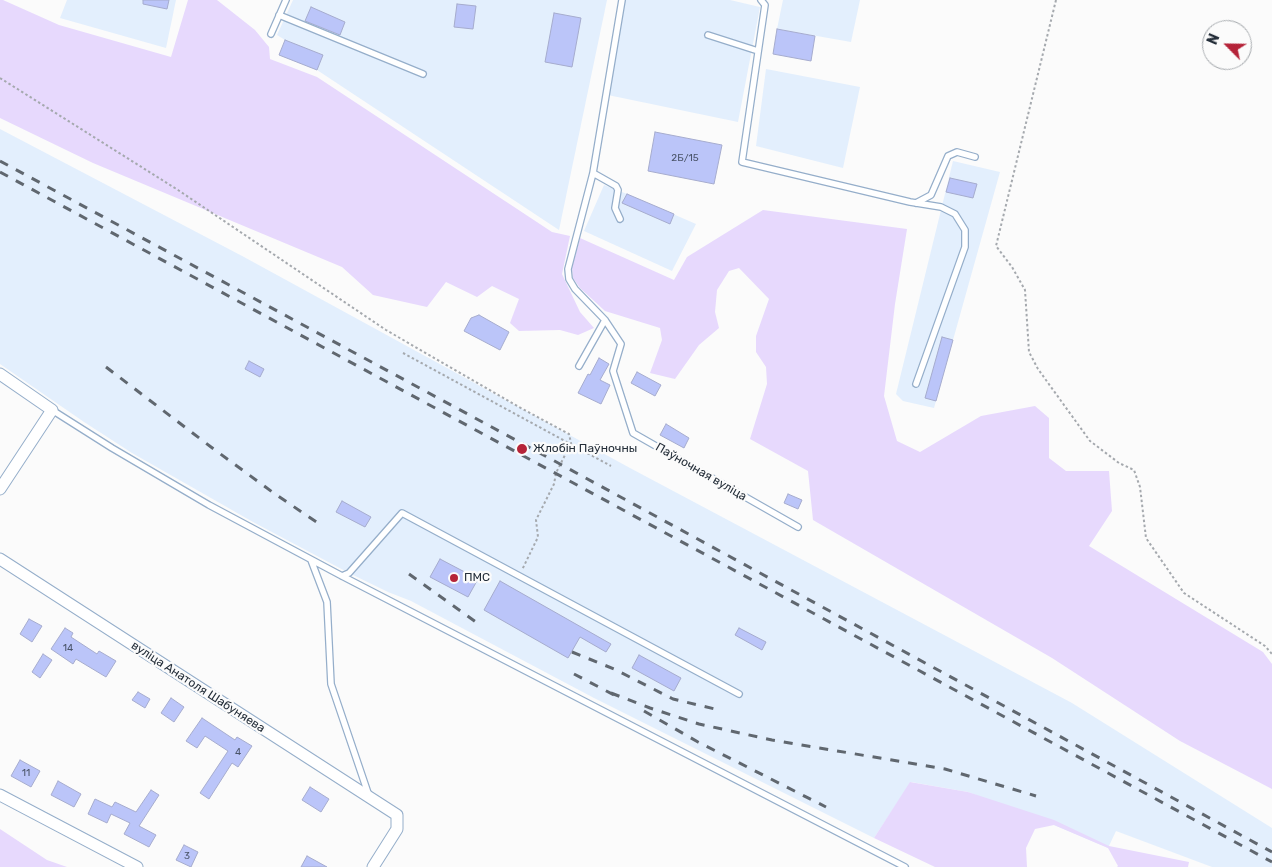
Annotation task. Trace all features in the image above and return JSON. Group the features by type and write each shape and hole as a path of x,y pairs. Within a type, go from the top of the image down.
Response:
{"street":[{"path":"0,374 52,410 0,489"},
{"name":"вуліца Анатоля Шабуняева","path":"0,559 396,815 397,829 373,867"},
{"path":"0,795 137,867"}],"lane":[{"path":"270,34 286,0"},
{"path":"579,366 605,320 575,289 569,279 568,269 593,173 622,0"},
{"path":"761,0 765,5 742,162 916,203 941,207 955,214 965,230 965,247 916,384"},
{"path":"279,15 423,74"},
{"path":"708,35 758,51"},
{"path":"916,203 931,195 948,156 957,152 976,157"},
{"path":"593,173 616,186 618,190 615,208 620,219"},
{"name":"Паўночная вуліца","path":"605,320 621,344 613,371 633,433 798,527"},
{"path":"52,410 209,505 311,560 905,867"},
{"path":"342,576 349,572 402,513 739,694"},
{"path":"311,560 327,602 332,684 370,798"}],"path":[{"path":"1056,0 996,246 1012,267 1025,290 1029,352 1038,369 1090,441 1120,463 1134,470 1140,487 1146,538 1184,593 1265,646 1272,654"},
{"path":"0,78 178,190 386,330 569,434 571,443 536,520 538,537 520,576"},
{"path":"403,353 611,466"}],"shaded area":[{"path":"0,0 59,25 171,57 188,0 217,0 255,30 269,47 270,59 317,77 552,232 570,236 562,274 580,312 594,328 578,335 560,330 519,331 510,323 519,299 492,286 477,297 446,282 427,307 373,295 342,267 93,163 0,118"},
{"path":"67,0 176,0 166,48 60,18"},
{"path":"293,0 607,0 559,230 317,70 279,55 285,40 277,35"},
{"path":"625,0 730,0 760,7 738,122 603,94"},
{"path":"783,0 860,0 851,42 777,29"},
{"path":"766,69 860,87 843,168 756,146"},
{"path":"0,129 244,257 630,468 1072,703 1272,828 1272,867 1212,867 1116,831 1108,848 968,792 911,782 874,838 594,698 411,601 349,573 253,522 132,453 0,364"},
{"path":"953,161 1000,172 934,408 903,401 896,394"},
{"path":"604,185 696,224 672,271 584,231"},
{"path":"763,210 907,229 895,304 884,396 897,441 920,452 981,416 1035,406 1049,418 1049,458 1066,471 1109,471 1112,511 1089,546 1263,652 1272,664 1272,789 1180,741 1052,658 813,520 808,471 750,439 767,384 766,367 756,352 756,336 769,299 739,268 729,271 717,290 715,312 719,328 699,345 675,379 650,373 662,340 660,328 605,311 580,288 573,278 572,267 580,238 674,280 687,257"},
{"path":"910,782 968,792 1054,820 1109,846 1189,862 1188,867 1117,867 1108,848 1054,825 1035,829 1026,848 1027,867 935,867 874,838"},
{"path":"0,829 47,860 67,867 0,867"}],"building":[{"path":"143,0 169,0 167,9 143,4"},
{"path":"457,4 476,6 473,29 454,27"},
{"path":"311,7 345,22 340,35 305,21"},
{"path":"554,13 581,18 572,67 545,62"},
{"path":"777,29 815,36 811,61 773,54"},
{"path":"285,40 323,55 317,70 279,55"},
{"path":"655,132 722,145 714,184 648,171"},
{"path":"950,178 977,184 973,198 946,192"},
{"path":"627,194 674,214 670,224 622,203"},
{"path":"479,315 509,332 500,350 464,331 471,318"},
{"path":"942,337 953,340 936,401 925,398"},
{"path":"599,358 609,364 600,380 610,385 601,404 578,393"},
{"path":"249,361 264,369 260,377 245,369"},
{"path":"637,372 661,385 655,396 631,383"},
{"path":"666,424 689,438 684,448 660,435"},
{"path":"788,494 802,500 798,509 784,503"},
{"path":"342,501 371,517 365,527 336,512"},
{"name":"ПМС","path":"440,559 478,579 468,597 430,577"},
{"path":"500,581 611,644 606,652 580,637 568,658 484,610"},
{"path":"29,619 42,626 32,642 20,634"},
{"path":"65,628 73,633 71,637 97,654 99,651 116,661 106,677 76,659 73,664 51,649"},
{"path":"739,628 766,642 762,650 735,635"},
{"path":"43,654 52,660 40,678 32,672"},
{"path":"639,655 681,678 674,691 632,668"},
{"path":"138,692 150,699 145,708 132,700"},
{"path":"171,698 184,707 174,722 161,713"},
{"path":"202,718 235,740 237,737 252,746 238,767 232,763 209,799 200,793 228,751 205,736 197,748 186,741"},
{"path":"20,760 40,771 31,787 11,776"},
{"path":"58,781 81,794 74,807 51,795"},
{"path":"310,787 329,799 321,812 302,800"},
{"path":"151,790 159,795 139,826 156,835 149,847 124,834 130,823 111,814 107,823 88,814 95,799 112,807 115,802 136,812"},
{"path":"184,845 198,852 191,867 176,860"},
{"path":"307,856 327,867 301,867"}],"railway":[{"path":"0,161 1272,852"},
{"path":"0,172 1272,862"},
{"path":"106,367 211,447 321,525"},
{"path":"409,574 476,622"},
{"path":"572,652 614,669 673,699 719,710"},
{"path":"574,674 616,696"},
{"path":"611,693 699,724 772,740 945,769 1036,796"},
{"path":"644,711 698,742 826,807"}],"place":[{"name":"Жлобін Паўночны","path":"522,449"},
{"name":"ПМС","path":"454,578"}]}
